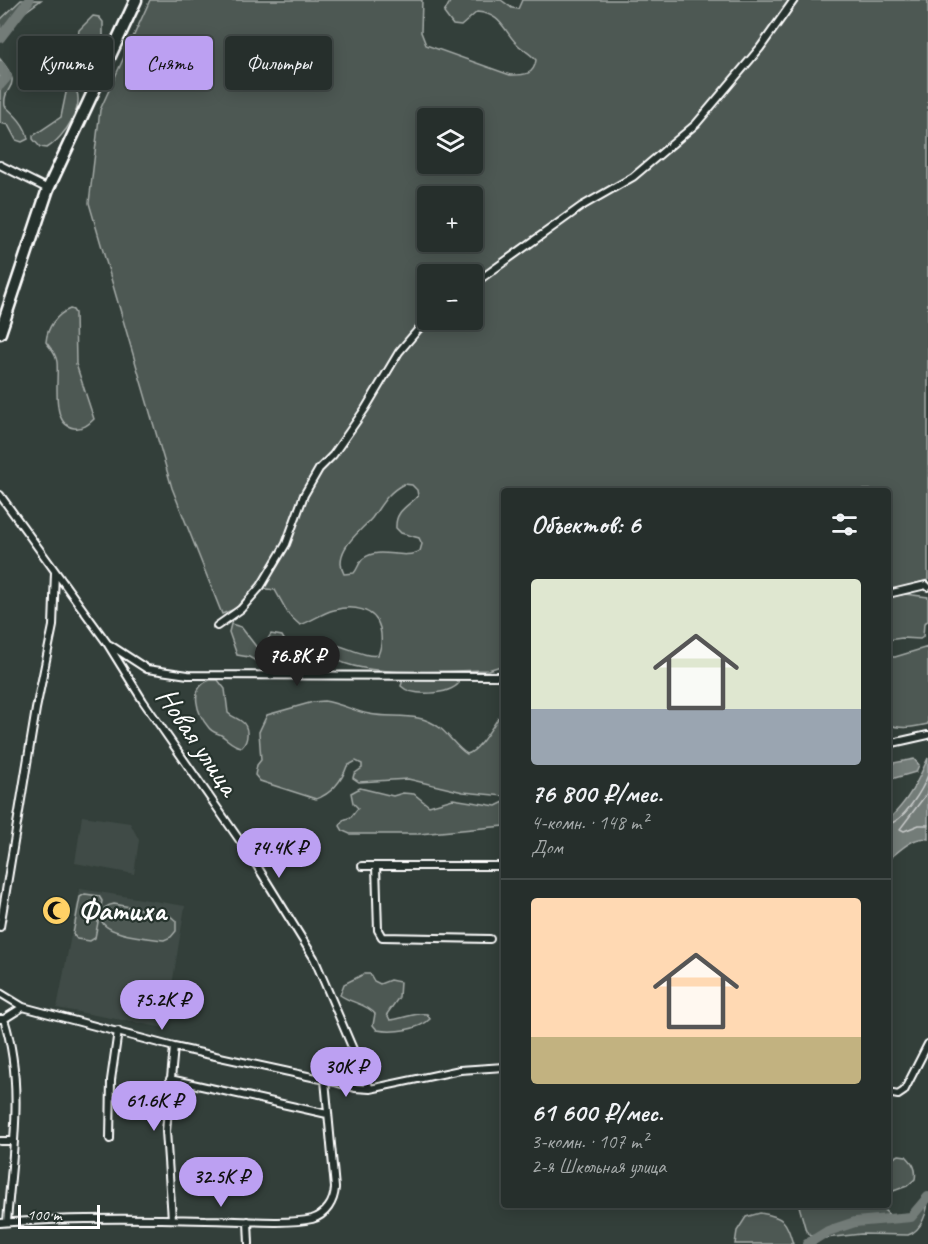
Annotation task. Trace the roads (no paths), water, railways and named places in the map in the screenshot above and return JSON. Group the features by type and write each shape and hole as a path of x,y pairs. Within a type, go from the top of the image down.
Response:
{"main road":[{"path":"0,333 48,189 136,0"}],"street":[{"path":"483,277 582,206 633,177 696,124 760,48 794,0"},
{"path":"0,165 48,189"},
{"path":"218,626 241,609 261,585 286,544 304,495 318,470 333,455 365,409 399,352 418,330"},
{"name":"Новая улица","path":"0,495 107,643 143,701 254,861 314,957 370,1089"},
{"path":"0,927 38,700 53,626 55,572"},
{"path":"891,593 927,586"},
{"path":"107,643 147,669 188,675 501,676"},
{"path":"891,743 928,735"},
{"path":"362,866 501,866"},
{"path":"376,866 378,930 382,937 490,939"},
{"path":"0,993 23,1007 174,1047 355,1088 370,1089 460,1070 501,1067"},
{"path":"23,1007 2,1019 12,1044 16,1071 4,1223 107,1218 248,1221 313,1218 327,1210 335,1194 336,1172 327,1114 325,1080"},
{"path":"110,1139 111,1080 118,1031"},
{"path":"891,1094 898,1095 904,1091 928,1044"},
{"path":"172,1219 166,1131 174,1047"},
{"path":"170,1079 327,1114"},
{"path":"0,1141 12,1141"},
{"path":"248,1221 249,1244"}],"water":[{"path":"928,758 928,839 912,842 891,858 891,817 912,791"},
{"path":"914,759 919,765 916,772 891,779 891,763"}],"waterway":[{"path":"0,38 29,0"},
{"path":"0,66 7,77 0,85"},
{"path":"807,1244 828,1231 855,1222 911,1217 928,1197"}],"place":[{"name":"Фатиха","path":"57,910"}]}
